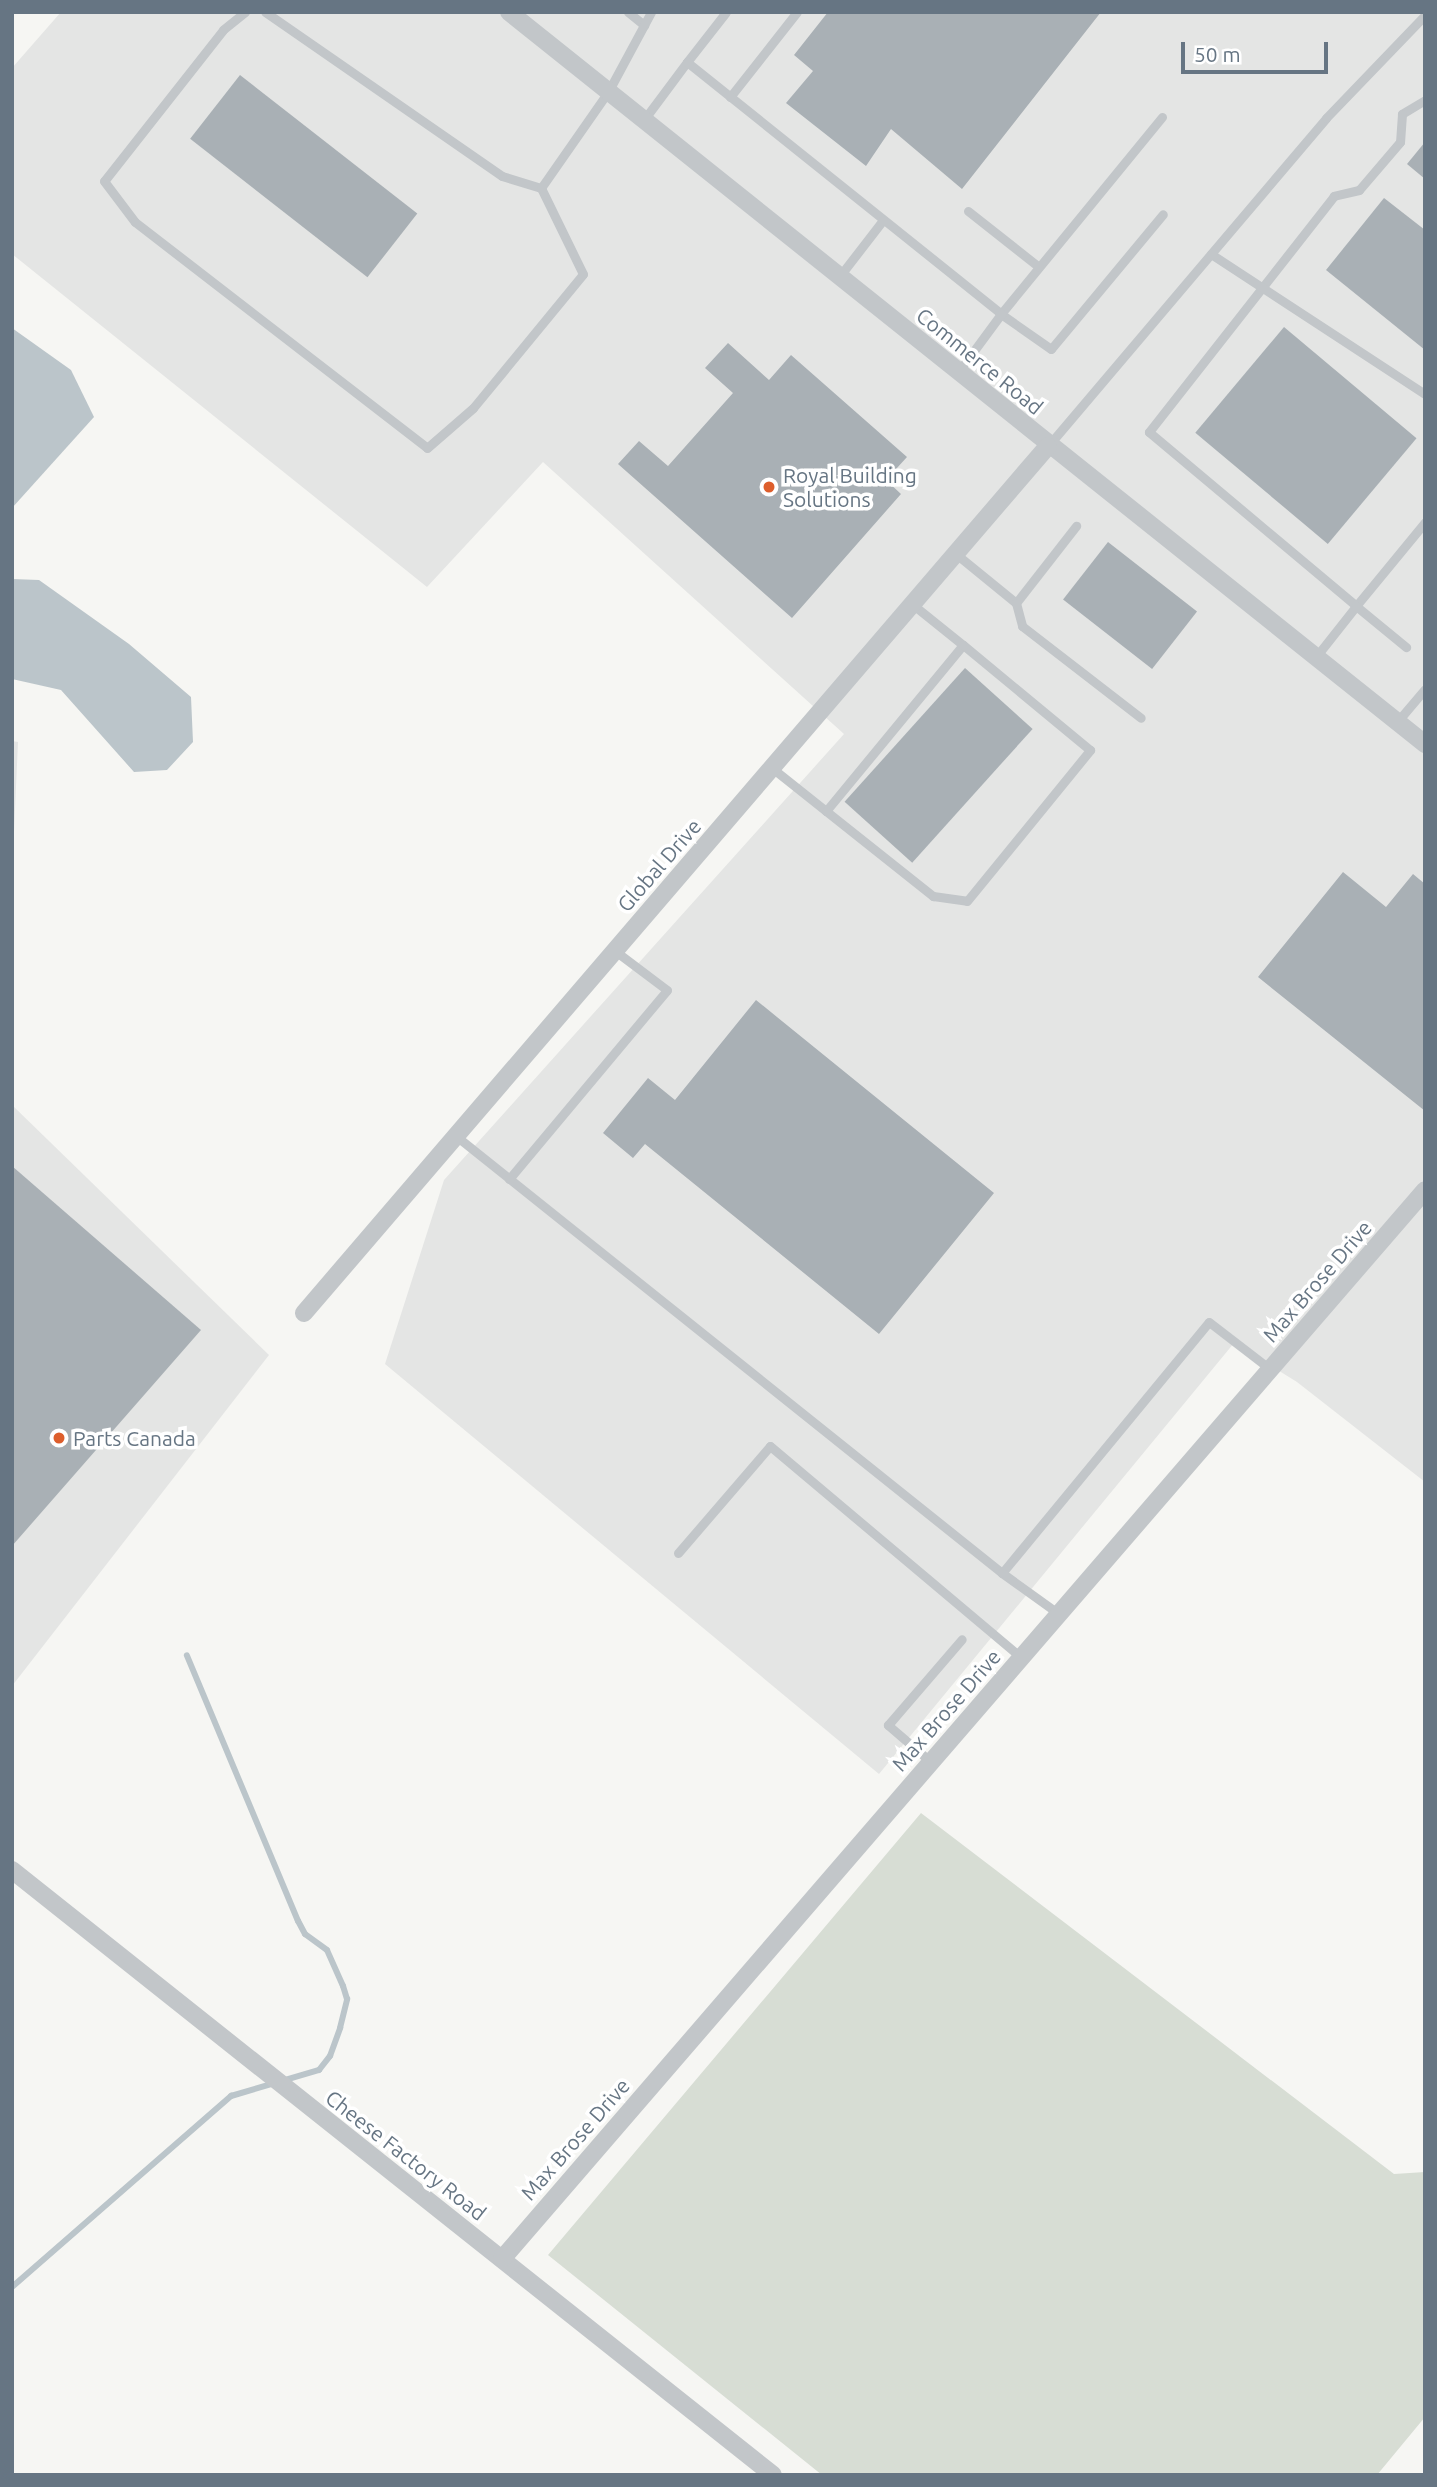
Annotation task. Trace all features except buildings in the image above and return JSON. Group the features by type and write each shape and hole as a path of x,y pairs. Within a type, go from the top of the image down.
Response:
{"street":[{"name":"Commerce Road","path":"509,12 959,371 1048,446 1425,744"},
{"name":"Global Drive","path":"304,1313 1048,446"},
{"name":"Max Brose Drive","path":"502,2259 1425,1190"},
{"name":"Cheese Factory Road","path":"12,1870 773,2475"}],"lane":[{"path":"245,12 222,30 104,181 135,222 427,448 473,408 583,274 541,188 502,176 265,12"},
{"path":"628,12 644,24"},
{"path":"541,188 608,92 651,12"},
{"path":"643,121 726,12"},
{"path":"730,97 797,12"},
{"path":"1048,446 1326,118 1425,15"},
{"path":"687,62 1000,314 1051,349 1163,214"},
{"path":"1406,647 1149,432 1334,197 1359,190 1399,142 1402,114 1425,100"},
{"path":"959,371 1000,314 1162,117"},
{"path":"968,211 1039,267"},
{"path":"838,277 883,220"},
{"path":"1211,254 1425,394"},
{"path":"1315,657 1425,522"},
{"path":"1016,603 1076,526"},
{"path":"956,554 1016,603 1022,626 1141,718"},
{"path":"772,768 933,896 967,901 1090,750 912,604"},
{"path":"826,811 962,645"},
{"path":"1397,722 1425,689"},
{"path":"509,1179 667,990 615,951"},
{"path":"456,1136 1002,1573 1059,1614"},
{"path":"1002,1573 1209,1322 1270,1369"},
{"path":"678,1553 770,1446 1021,1657"},
{"path":"931,1762 888,1725 961,1639"}],"shaded area":[{"path":"61,12 1425,12 1425,1482 1297,1382 1234,1343 879,1774 385,1364 444,1180 844,734 543,462 427,587 12,254 12,68"},
{"path":"12,328 71,370 94,417 12,508"},
{"path":"12,579 39,580 129,644 191,697 193,742 167,770 134,772 61,690 12,679"},
{"path":"12,741 18,742 12,877"},
{"path":"12,1105 269,1355 12,1686"},
{"path":"921,1813 1394,2174 1425,2172 1425,2417 1377,2475 822,2475 548,2255"}],"waterway":[{"path":"12,2287 231,2096 319,2070 330,2056 340,2028 347,1999 343,1986 327,1950 305,1934 298,1921 187,1655"}],"place":[{"name":"Royal Building Solutions","path":"769,487"},
{"name":"Parts Canada","path":"59,1438"}]}
